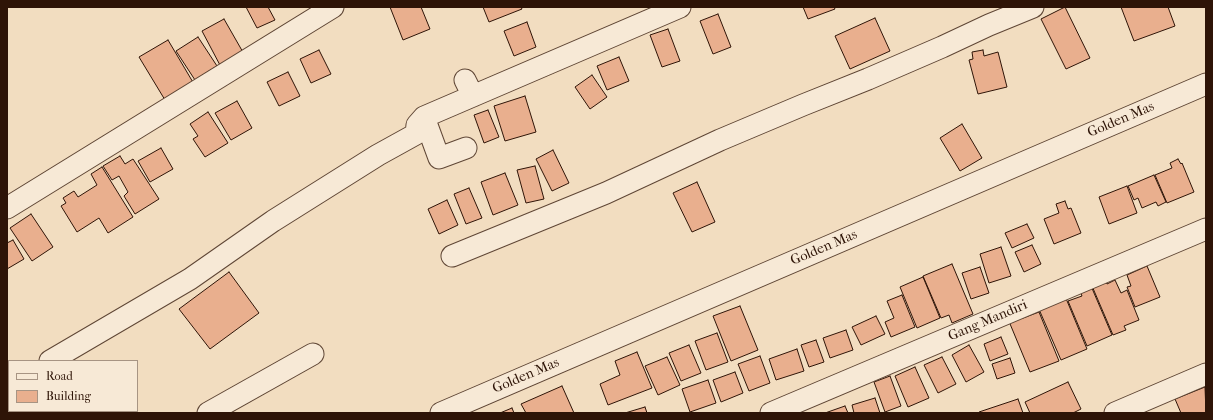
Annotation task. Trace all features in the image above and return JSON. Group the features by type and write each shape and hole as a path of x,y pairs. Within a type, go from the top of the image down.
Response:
{"street":[{"path":"7,208 333,7"},
{"path":"52,360 190,279 273,221 378,155 416,134 417,125 424,117 469,88 680,7"},
{"path":"452,256 606,193 727,137 868,79 1033,7"},
{"name":"Golden Mas","path":"442,413 1206,84"},
{"path":"424,117 440,158 466,148"},
{"name":"Gang Mandiri","path":"771,413 1206,229"},
{"path":"208,413 312,354"},
{"path":"1115,413 1206,374"}],"building":[{"path":"246,7 268,7 275,20 257,28"},
{"path":"390,7 421,7 430,29 403,40"},
{"path":"483,7 521,7 522,9 489,22"},
{"path":"803,7 834,7 835,9 808,19"},
{"path":"1065,7 1090,58 1066,69 1041,19"},
{"path":"1121,7 1168,7 1175,26 1134,41"},
{"path":"718,14 731,47 713,54 700,21"},
{"path":"875,18 890,51 850,69 835,36"},
{"path":"224,19 244,54 221,67 202,31"},
{"path":"527,22 536,47 514,56 504,31"},
{"path":"668,29 680,61 662,67 650,35"},
{"path":"198,37 217,66 195,80 176,51"},
{"path":"168,40 194,84 165,100 139,57"},
{"path":"319,50 331,74 311,83 300,59"},
{"path":"983,50 984,56 998,52 1007,87 978,94 969,60 973,59 972,52"},
{"path":"619,57 629,81 607,90 597,66"},
{"path":"288,72 300,96 279,106 267,82"},
{"path":"592,75 607,97 590,109 575,87"},
{"path":"525,96 536,132 505,141 494,106"},
{"path":"237,101 252,128 231,140 215,113"},
{"path":"488,110 499,137 484,143 474,115"},
{"path":"208,112 228,143 205,157 193,139 198,136 190,124"},
{"path":"962,124 982,158 960,171 940,138"},
{"path":"161,148 173,169 150,182 138,161"},
{"path":"553,150 569,183 552,191 536,159"},
{"path":"120,156 125,164 133,159 159,199 135,214 124,196 128,192 119,176 112,180 103,166"},
{"path":"1178,159 1181,164 1182,163 1194,192 1167,203 1155,175 1172,168 1170,163"},
{"path":"535,166 544,199 526,203 517,170"},
{"path":"102,167 133,217 108,233 99,218 77,232 61,206 66,203 63,198 74,191 78,197 97,185 91,174"},
{"path":"505,173 518,205 493,215 481,182"},
{"path":"1154,175 1166,202 1158,206 1156,202 1142,208 1138,198 1134,200 1128,186"},
{"path":"697,182 715,222 692,232 673,193"},
{"path":"1127,186 1137,213 1109,224 1099,197"},
{"path":"469,188 482,218 466,224 454,194"},
{"path":"447,200 458,225 439,234 428,209"},
{"path":"1065,201 1068,209 1071,208 1081,233 1054,244 1044,219 1059,213 1056,204"},
{"path":"31,214 53,247 32,261 10,228"},
{"path":"1027,224 1034,238 1012,248 1005,233"},
{"path":"13,240 24,259 7,269 7,243"},
{"path":"1032,245 1041,264 1024,272 1015,252"},
{"path":"1001,247 1011,276 989,283 980,254"},
{"path":"952,264 973,314 952,323 949,315 941,318 923,276"},
{"path":"1147,266 1160,297 1135,307 1127,287 1131,286 1127,275"},
{"path":"980,267 989,293 971,299 962,273"},
{"path":"229,272 259,313 210,349 179,309"},
{"path":"923,277 940,318 917,328 900,287"},
{"path":"1105,280 1107,284 1115,280 1121,293 1127,290 1139,320 1124,326 1126,330 1113,335 1092,286"},
{"path":"1091,286 1112,335 1087,346 1068,301 1082,296 1080,291"},
{"path":"902,295 915,327 891,337 885,322 894,318 887,301"},
{"path":"1065,296 1087,349 1061,360 1038,307"},
{"path":"740,306 758,350 731,361 713,316"},
{"path":"1039,312 1059,361 1030,372 1008,319 1021,313 1023,318"},
{"path":"876,316 885,334 861,345 852,327"},
{"path":"846,330 853,350 830,358 823,338"},
{"path":"717,333 728,362 706,370 695,341"},
{"path":"1001,337 1008,354 990,361 984,344"},
{"path":"816,340 824,362 809,367 801,345"},
{"path":"689,345 701,373 681,381 669,353"},
{"path":"969,345 984,372 966,382 952,355"},
{"path":"797,349 804,371 776,380 769,359"},
{"path":"637,352 652,388 608,405 600,384 620,375 615,361"},
{"path":"760,356 770,383 749,391 738,364"},
{"path":"667,357 680,385 658,395 645,366"},
{"path":"942,357 956,384 938,393 924,365"},
{"path":"1010,358 1015,373 997,379 992,364"},
{"path":"915,367 929,398 908,407 895,376"},
{"path":"735,372 743,393 721,402 713,380"},
{"path":"890,376 901,406 885,412 874,382"},
{"path":"708,380 716,403 690,412 682,389"},
{"path":"1068,382 1081,409 1073,413 1030,413 1025,402"},
{"path":"562,386 574,413 526,413 521,404"},
{"path":"1205,387 1206,413 1181,413 1175,399"},
{"path":"875,398 880,413 854,413 852,405"},
{"path":"1018,399 1023,413 979,413 979,412"},
{"path":"845,406 848,413 825,413"},
{"path":"645,407 647,413 625,413"},
{"path":"512,408 514,413 500,413"}]}
